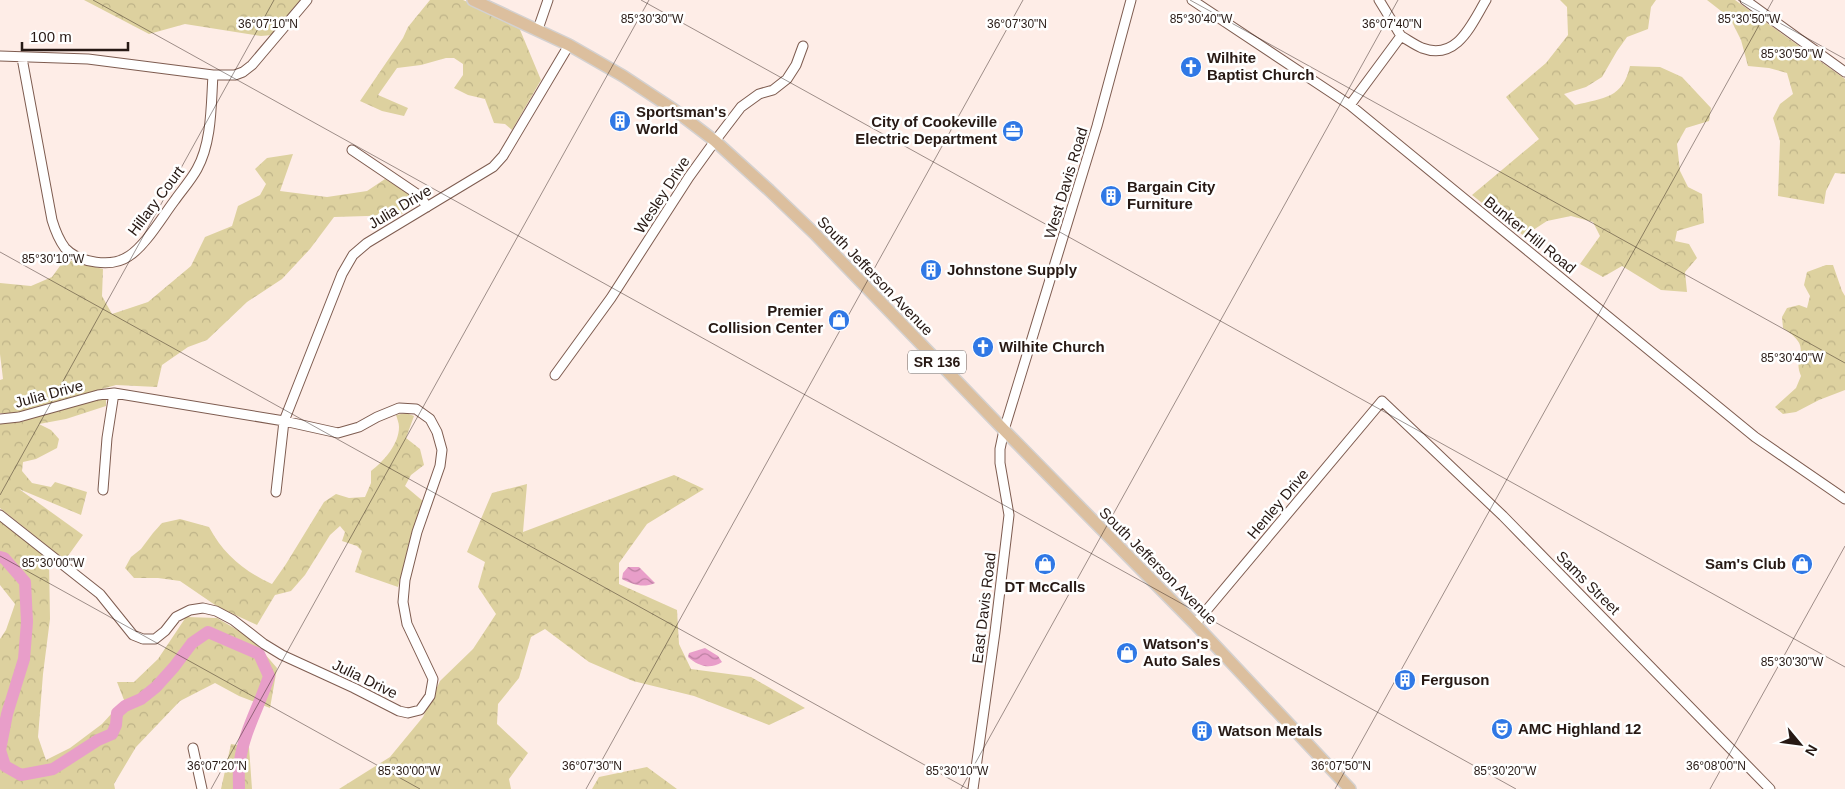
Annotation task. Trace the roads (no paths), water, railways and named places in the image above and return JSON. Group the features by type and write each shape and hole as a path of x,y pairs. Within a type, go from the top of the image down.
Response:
{"main road":[{"name":"South Jefferson Avenue","path":"473,0 538,29 623,76 714,141 814,234 1195,624 1350,789"}],"street":[{"path":"0,56 88,59 214,75 235,75 252,65 307,0"},
{"path":"538,29 548,0"},
{"name":"West Davis Road","path":"1004,430 1098,126 1131,0"},
{"name":"Bunker Hill Road","path":"1192,0 1350,105 1755,437 1845,499"},
{"path":"1379,0 1402,36 1420,47 1433,51 1447,50 1459,42 1486,0"},
{"path":"1745,0 1845,72"},
{"path":"1350,105 1402,36"},
{"name":"Julia Drive","path":"284,421 323,319 342,274 353,255 367,243 493,167 503,156 569,45"},
{"name":"Wesley Drive","path":"555,375 611,298 714,141 741,106 759,94 773,90 787,78 796,65 803,46"},
{"name":"Hillary Court","path":"22,58 52,220 57,234 66,248 73,254 100,262 114,262 129,257 141,245 197,169 204,154 214,75"},
{"path":"352,150 420,196 427,207"},
{"path":"103,490 107,438 114,393"},
{"name":"Julia Drive","path":"0,419 19,416 98,395 114,393 284,421 338,433 359,427 399,408 416,409 430,419 437,432 442,450 440,466 417,532 405,580 403,602 407,624 434,679 430,696 420,710 399,711 282,654 264,644 233,620 216,611 203,608 190,610 176,617 165,631 155,639 143,639 133,635 100,594 0,515"},
{"name":"Henley Drive","path":"1195,624 1382,401"},
{"name":"Sams Street","path":"1382,401 1503,516 1770,789"},
{"path":"276,492 284,421"},
{"name":"East Davis Road","path":"973,789 1009,515 1000,463 1000,449 1004,430"},
{"path":"193,748 202,789"}],"water":[{"path":"628,567 639,567 655,583 638,585 622,579 623,573"},
{"path":"705,648 718,656 722,662 713,666 704,666 688,657 689,653"}],"waterway":[{"path":"0,557 4,558 25,582 27,622 24,659 7,714 0,750 5,766 21,775 53,769 98,740 112,734 116,725 117,713 125,706 141,699 156,687 192,643 208,632 259,654 269,676 242,750 239,768 239,789"}],"place":[{"name":"Wilhite Baptist Church","path":"1191,67"},
{"name":"Sportsman's World","path":"620,121"},
{"name":"City of Cookeville Electric Department","path":"1013,131"},
{"name":"Bargain City Furniture","path":"1111,196"},
{"name":"Johnstone Supply","path":"931,270"},
{"name":"Premier Collision Center","path":"839,320"},
{"name":"Wilhite Church","path":"983,347"},
{"name":"DT McCalls","path":"1045,564"},
{"name":"Sam's Club","path":"1802,564"},
{"name":"Watson's Auto Sales","path":"1127,653"},
{"name":"Ferguson","path":"1405,680"},
{"name":"AMC Highland 12","path":"1502,729"},
{"name":"Watson Metals","path":"1202,731"}]}
